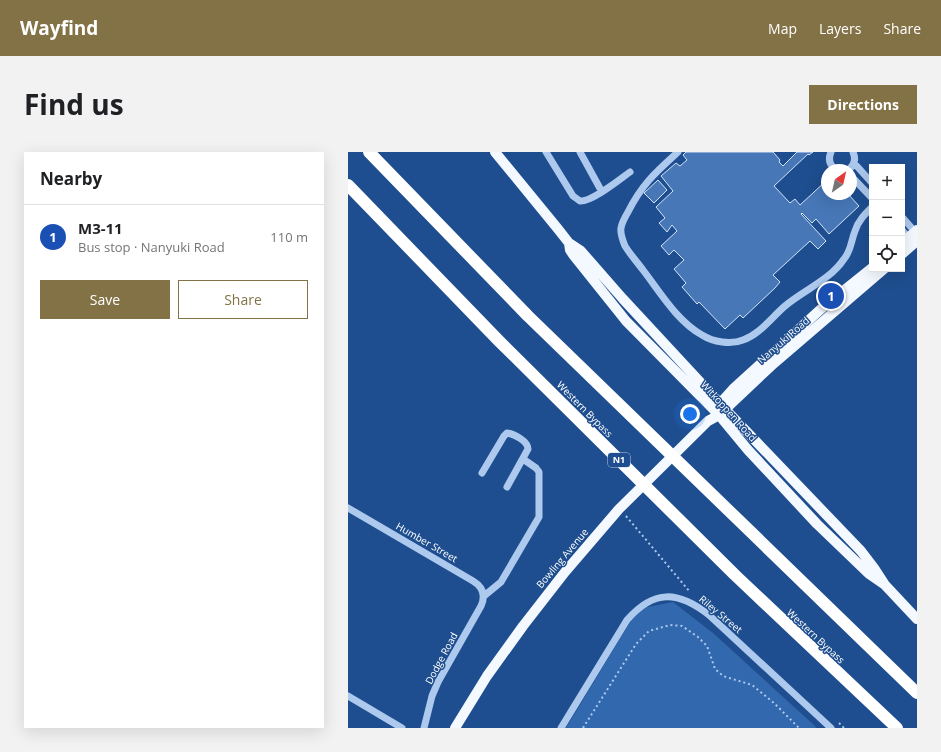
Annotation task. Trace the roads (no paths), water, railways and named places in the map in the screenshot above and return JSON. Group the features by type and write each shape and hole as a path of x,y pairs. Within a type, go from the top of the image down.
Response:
{"highway":[{"path":"369,152 528,316 917,693"},
{"name":"Western Bypass","path":"348,185 499,341 735,575 896,728"}],"main road":[{"name":"Witkoppen Road","path":"495,152 569,244 570,250 574,256 626,321 719,410 861,551 885,585 917,619"},
{"path":"905,248 911,236"},
{"name":"Nanyuki Road","path":"719,410 821,309 869,270"},
{"name":"Nanyuki Road","path":"719,410 881,272"},
{"name":"Bowling Avenue","path":"455,728 487,676 523,626 565,572 619,509 719,410"}],"street":[{"path":"546,152 575,198 583,202 602,192 630,172"},
{"path":"580,152 602,192"},
{"path":"678,152 637,194 620,229 621,236 625,246 683,320 703,336 714,340 735,342 749,338 758,332 796,297 833,272 846,257 854,231 859,222 869,210"},
{"path":"830,164 829,161 831,152"},
{"path":"853,152 854,162 869,180"},
{"path":"857,182 869,195"},
{"path":"905,223 911,236"},
{"path":"482,473 504,436 507,433 516,436 526,442 528,449 507,487"},
{"path":"484,599 501,582 539,517 538,472 536,468 523,459"},
{"name":"Humber Street","path":"348,508 473,580 481,588 484,599"},
{"name":"Riley Street","path":"561,728 627,620 634,612 645,604 667,597 684,599 693,603 709,615 831,728"},
{"name":"Dodge Road","path":"424,728 432,696 438,682 484,599"},
{"path":"348,696 402,728"}],"place":[{"name":"M3-11","path":"831,296"}]}
